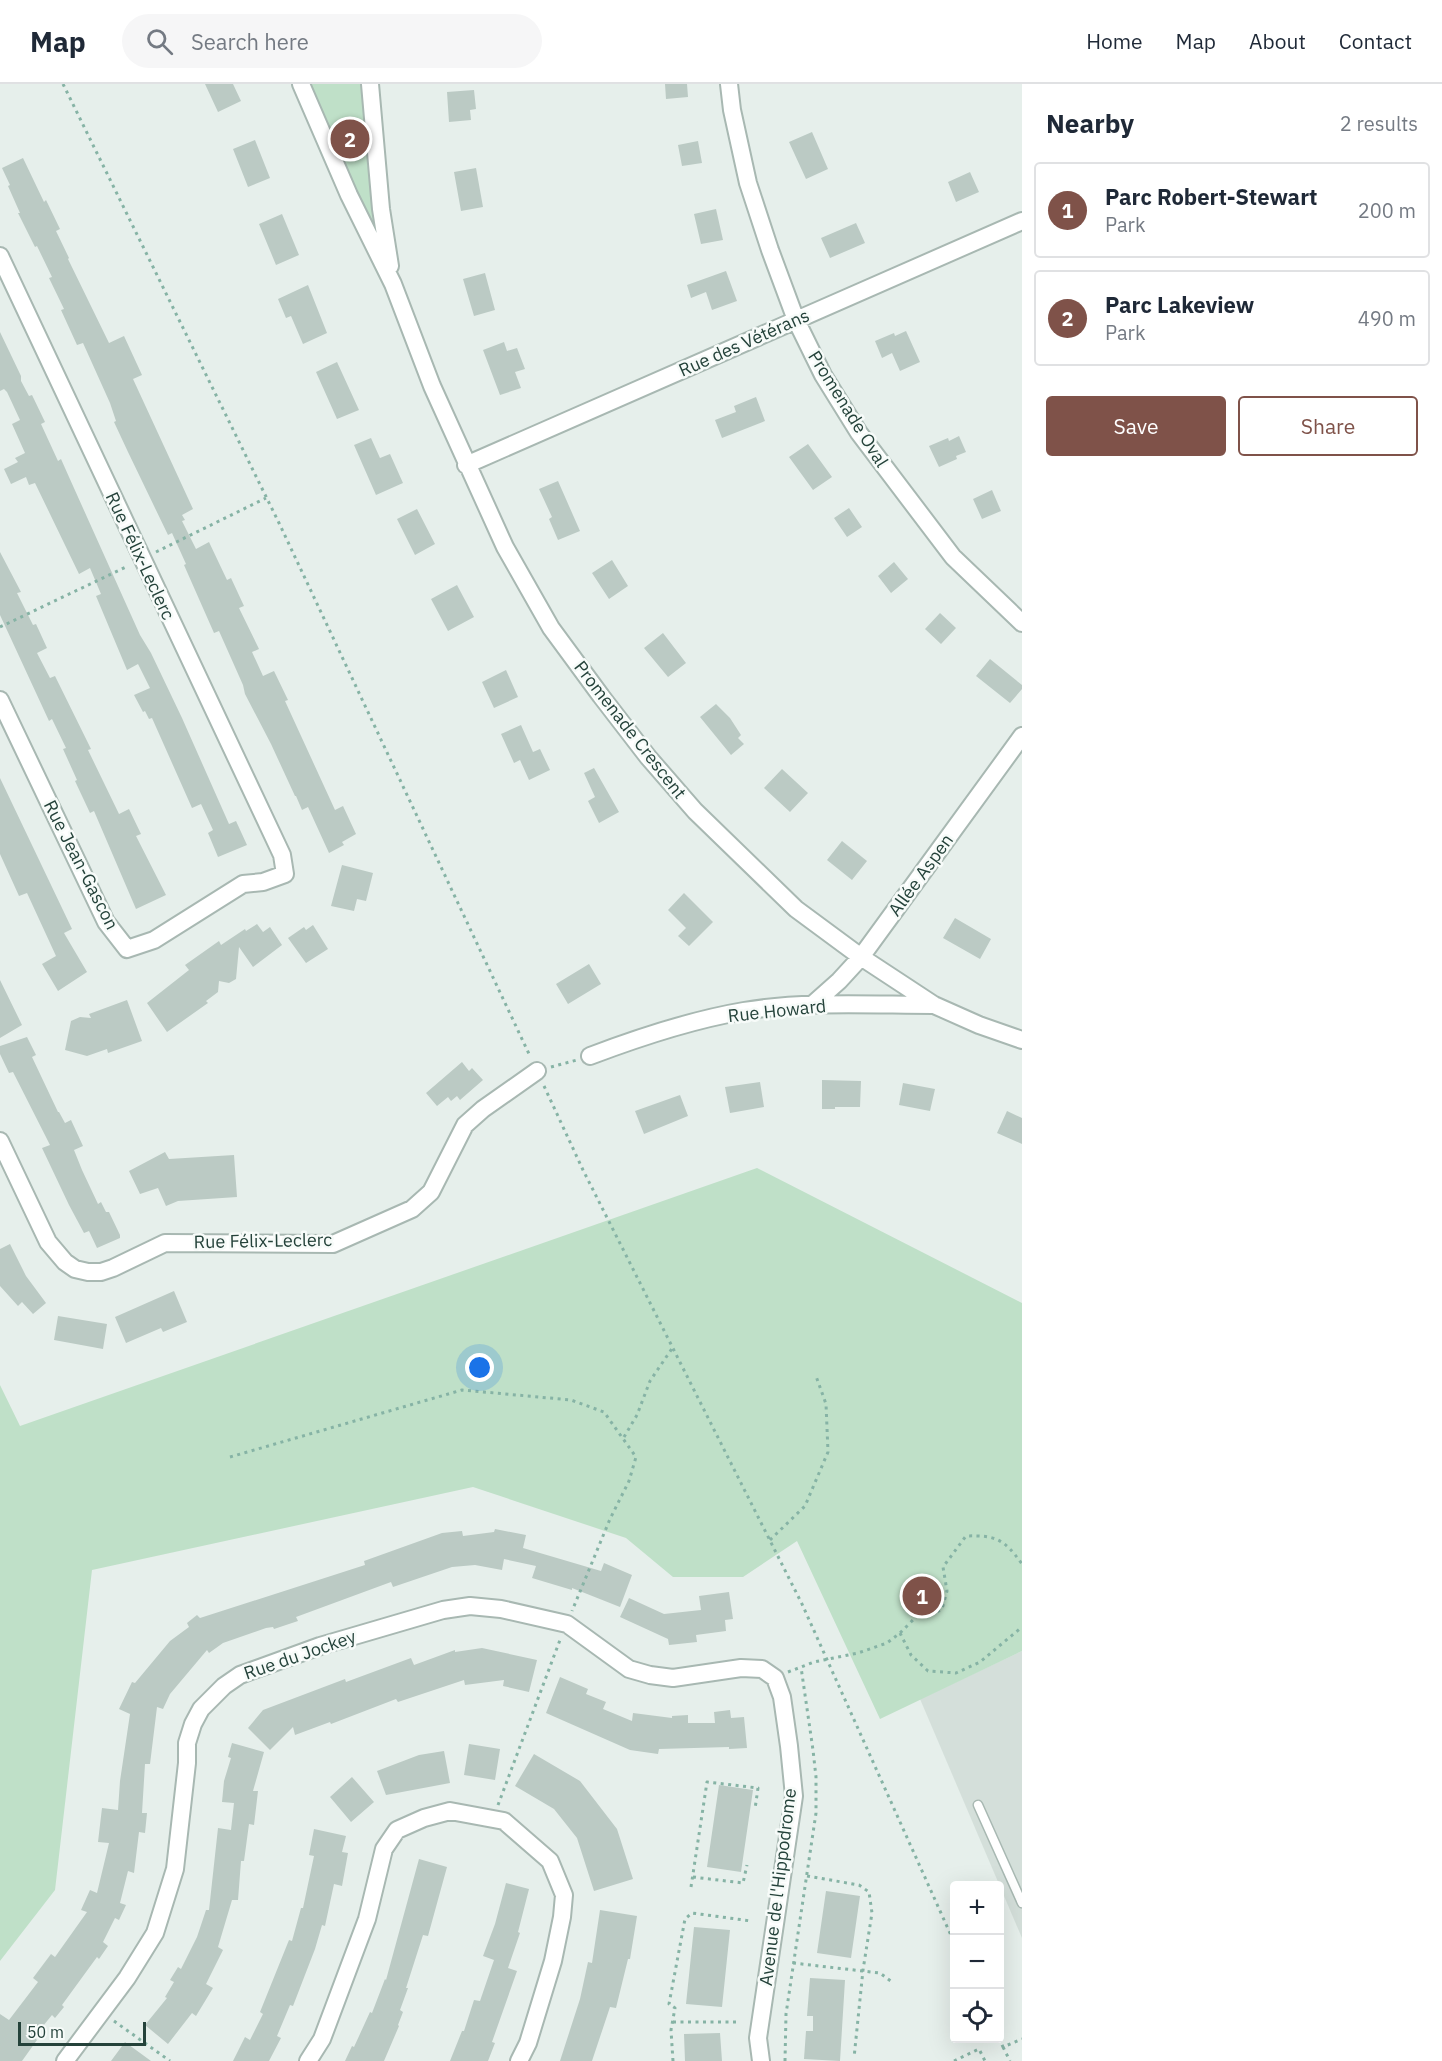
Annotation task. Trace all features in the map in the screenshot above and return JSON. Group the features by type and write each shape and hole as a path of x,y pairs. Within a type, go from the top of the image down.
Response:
{"street":[{"name":"Promenade Crescent","path":"301,84 350,195 393,284 432,386 505,548 551,628 648,757 695,811 796,909 861,957 934,1005 979,1025 1022,1040"},
{"name":"Promenade Crescent","path":"370,84 381,209 393,284"},
{"name":"Promenade Oval","path":"729,84 732,111 748,183 796,320 823,375 859,433 953,557 1022,623"},
{"name":"Rue des Vétérans","path":"466,465 1022,220"},
{"name":"Rue Félix-Leclerc","path":"0,256 282,855"},
{"name":"Rue Jean-Gascon","path":"0,700 106,922 127,949 154,940 243,884 263,882 285,874 282,855"},
{"name":"Allée Aspen","path":"812,1005 861,957 1022,736"},
{"name":"Rue Howard","path":"590,1056 636,1039 745,1011 812,1005 934,1005"},
{"name":"Rue Félix-Leclerc","path":"0,1141 48,1242 56,1254 75,1269 101,1272 165,1243 333,1244 412,1209 431,1192 465,1125 483,1109 537,1071"},
{"name":"Rue du Jockey","path":"65,2061 127,1978 155,1933 175,1869 187,1763 187,1743 193,1724 211,1697 240,1676 320,1646 443,1610 470,1606 501,1609 567,1624 629,1669 650,1675 673,1678 741,1668 762,1669 775,1678"},
{"name":"Avenue de l'Hippodrome","path":"761,2061 758,2038 794,1796 783,1707 775,1678"},
{"path":"308,2061 322,2039 367,1919 384,1849 397,1830 424,1818 450,1811 493,1817 504,1821 549,1861 564,1895 553,1961 528,2043 519,2061"}],"lane":[{"path":"978,1805 1022,1903"}],"path":[{"path":"63,84 279,523 582,1170 770,1540 827,1659 951,1935"},
{"path":"537,1071 590,1056"},
{"path":"624,1438 637,1415 651,1380 673,1347"},
{"path":"770,1540 805,1506 828,1452 826,1404 816,1376"},
{"path":"230,1457 462,1390 571,1400 604,1412 636,1457 629,1481 610,1519 572,1612"},
{"path":"775,1678 801,1667 858,1653 887,1643 917,1616 931,1615 942,1609 947,1591 943,1567 966,1536 988,1536 1010,1548 1022,1564"},
{"path":"900,1633 911,1655 928,1671 956,1673 980,1662 1022,1628"},
{"path":"493,1817 561,1637"},
{"path":"785,2061 786,2014 816,1813 816,1777 801,1667"},
{"path":"691,1887 707,1782 758,1788 755,1809"},
{"path":"693,1877 743,1883 747,1865"},
{"path":"807,1876 859,1885 869,1892 872,1913 863,1970 854,2058"},
{"path":"673,2061 671,2030 675,2008 669,2004 685,1919 692,1913 751,1921"},
{"path":"793,1963 880,1973 892,1982"},
{"path":"101,2013 170,2061"},
{"path":"673,2022 739,2022"},
{"path":"1003,2047 1022,2039"},
{"path":"1001,2043 1010,2061"},
{"path":"954,2061 979,2049 985,2061"}],"shaded area":[{"path":"1022,1651 1022,1938 1004,1896 1004,1881 998,1881 920,1699"}],"green space":[{"path":"301,84 370,84 393,284"},
{"path":"757,1168 1022,1303 1022,1651 880,1719 797,1541 743,1577 673,1577 626,1538 473,1487 92,1570 55,1890 0,1961 0,1385 20,1426"}],"building":[{"path":"205,84 233,84 241,101 218,112"},
{"path":"665,84 687,84 688,97 666,99"},
{"path":"474,90 476,109 470,110 471,120 449,122 447,92"},
{"path":"812,132 828,169 806,179 789,142"},
{"path":"255,140 270,178 248,187 233,149"},
{"path":"698,141 702,163 682,166 678,145"},
{"path":"23,158 60,229 56,231 68,259 109,343 124,336 142,375 133,379 193,509 182,515 185,520 182,521 196,549 209,542 227,580 231,578 244,606 239,608 259,649 252,652 263,676 274,671 288,700 285,701 335,810 343,806 356,834 342,842 344,845 329,853 308,807 302,810 295,796 245,694 219,631 214,633 172,533 168,535 128,452 114,422 116,421 110,403 83,343 77,345 61,310 64,309 49,278 52,277 18,213 20,213 2,168"},
{"path":"476,168 483,207 461,211 454,172"},
{"path":"970,172 979,192 956,202 948,182"},
{"path":"716,209 723,240 701,244 694,214"},
{"path":"282,214 299,255 276,265 259,224"},
{"path":"856,223 865,243 830,258 821,238"},
{"path":"726,271 737,301 712,310 706,292 691,298 687,285"},
{"path":"485,273 495,310 474,316 463,279"},
{"path":"308,285 327,333 303,344 291,316 286,318 278,299"},
{"path":"906,331 920,362 900,371 892,353 882,358 875,341"},
{"path":"0,332 21,376 21,381 29,396 32,395 45,422 41,424 58,461 61,459 140,635 182,718 229,824 236,821 247,845 218,857 208,833 213,830 201,804 192,808 152,718 149,719 145,711 143,712 134,695 150,688 138,664 127,670 96,596 101,594 90,568 79,574 35,483 29,485 26,477 11,484 4,469 18,462 15,458 25,453 12,424 20,420 7,392 4,389 0,391"},
{"path":"504,342 507,351 517,348 525,369 515,372 521,388 500,395 483,350"},
{"path":"337,362 359,410 337,419 316,372"},
{"path":"756,397 765,421 722,438 715,420 736,412 734,406"},
{"path":"959,436 966,452 939,467 929,446"},
{"path":"371,438 380,458 390,454 403,483 376,495 354,445"},
{"path":"808,444 832,477 813,490 789,457"},
{"path":"558,481 580,531 558,540 549,519 552,517 539,489"},
{"path":"992,490 1001,511 982,519 973,499"},
{"path":"849,508 862,527 847,537 834,518"},
{"path":"417,509 435,544 415,555 397,519"},
{"path":"0,552 21,592 17,593 33,625 36,624 47,648 37,653 50,678 55,676 91,749 88,750 119,814 129,809 141,834 136,836 166,895 136,909 94,811 90,813 75,781 77,780 63,749 66,748 52,719 49,721 0,615"},
{"path":"612,560 628,586 609,599 592,573"},
{"path":"894,562 908,579 891,593 878,576"},
{"path":"457,585 474,617 448,631 431,599"},
{"path":"940,613 956,628 941,644 925,629"},
{"path":"663,633 686,663 668,677 644,648"},
{"path":"990,659 1022,685 1022,689 1010,703 976,676"},
{"path":"506,670 518,697 494,708 482,682"},
{"path":"716,704 730,718 741,735 738,738 744,744 731,755 700,717"},
{"path":"521,725 533,752 540,749 550,770 529,780 520,760 514,763 501,734"},
{"path":"594,768 619,812 599,823 588,801 595,797 584,773"},
{"path":"782,769 808,793 790,812 764,788"},
{"path":"0,778 72,929 64,933 87,972 58,991 42,964 56,956 27,893 19,896 0,854"},
{"path":"842,841 867,861 852,880 827,860"},
{"path":"342,865 373,873 366,901 357,899 354,911 331,906"},
{"path":"684,893 713,922 689,946 678,936 686,928 668,910"},
{"path":"955,918 991,939 980,959 943,938"},
{"path":"257,924 263,932 270,927 282,945 253,967 239,947 236,979 229,983 219,981 218,992 206,1001 208,1003 167,1032 147,1003 189,970 185,965 219,941 221,945"},
{"path":"313,925 328,949 306,963 288,938 304,927 306,930"},
{"path":"589,964 601,984 568,1004 556,984"},
{"path":"0,980 22,1025 0,1038"},
{"path":"127,1000 142,1041 108,1053 107,1049 87,1056 65,1050 71,1021 80,1017 91,1018 89,1014"},
{"path":"27,1037 36,1055 32,1057 58,1112 65,1123 71,1120 83,1146 74,1150 82,1170 98,1204 101,1202 106,1212 109,1212 120,1235 120,1238 97,1248 89,1231 84,1233 69,1205 42,1148 50,1145 13,1072 9,1073 0,1054 0,1046"},
{"path":"462,1062 469,1071 472,1068 483,1080 460,1100 457,1096 451,1101 448,1097 437,1106 426,1093"},
{"path":"822,1080 861,1081 860,1107 822,1109"},
{"path":"760,1082 764,1107 730,1113 725,1087"},
{"path":"903,1083 935,1089 930,1111 899,1105"},
{"path":"680,1095 688,1116 644,1134 635,1111"},
{"path":"1007,1111 1022,1118 1022,1144 997,1133"},
{"path":"165,1152 169,1159 234,1155 237,1197 178,1201 166,1206 158,1188 140,1194 129,1171"},
{"path":"10,1244 26,1276 46,1303 33,1314 22,1302 18,1306 0,1286 0,1249"},
{"path":"174,1291 187,1322 163,1332 161,1328 126,1343 115,1317"},
{"path":"58,1316 107,1324 103,1349 54,1340"},
{"path":"495,1529 526,1535 523,1548 601,1571 604,1563 632,1575 620,1607 572,1588 572,1590 532,1578 536,1566 504,1559 502,1570 475,1565 452,1567 393,1587 391,1582 296,1617 298,1621 274,1629 273,1627 266,1628 223,1643 209,1653 207,1650 170,1694 163,1709 157,1707 150,1764 145,1764 142,1813 147,1813 145,1833 139,1832 134,1873 128,1871 120,1903 126,1905 119,1920 115,1918 103,1942 108,1946 99,1959 97,1957 62,2005 64,2007 55,2018 52,2015 34,2037 37,2040 22,2061 0,2061 0,2014 9,2020 38,1982 33,1978 51,1954 55,1957 87,1912 81,1910 90,1890 97,1893 109,1843 98,1842 102,1808 118,1810 130,1714 119,1709 132,1682 135,1683 170,1641 189,1627 187,1623 197,1615 200,1618 365,1565 364,1561 442,1533 462,1531 463,1536 494,1532"},
{"path":"729,1592 733,1619 725,1620 726,1631 696,1635 697,1642 669,1645 668,1639 620,1617 629,1598 664,1614 701,1610 699,1596"},
{"path":"482,1648 537,1660 529,1692 503,1686 504,1680 465,1685 464,1680 398,1702 396,1699 295,1735 293,1727 270,1750 248,1728 263,1710 345,1679 346,1682 411,1658 414,1665 455,1650 455,1652"},
{"path":"560,1677 588,1689 586,1694 606,1702 603,1709 632,1721 633,1713 672,1718 672,1716 688,1715 688,1723 715,1723 714,1712 730,1710 731,1718 744,1717 747,1748 659,1749 658,1754 630,1750 546,1713"},
{"path":"232,1743 264,1752 253,1791 258,1791 254,1825 249,1824 244,1861 241,1861 238,1900 232,1900 218,1947 223,1950 206,1984 213,1988 196,2016 192,2013 168,2044 145,2025 167,1998 165,1997 174,1982 170,1980 178,1967 181,1969 197,1937 206,1910 209,1910 218,1828 231,1830 234,1803 222,1802"},
{"path":"469,1744 500,1749 495,1780 464,1775"},
{"path":"444,1751 450,1783 386,1795 377,1771 419,1755"},
{"path":"534,1754 580,1781 617,1829 633,1879 594,1891 577,1838 554,1809 515,1786"},
{"path":"352,1777 374,1802 351,1822 330,1797"},
{"path":"719,1785 753,1790 741,1872 707,1867"},
{"path":"314,1829 346,1836 342,1852 348,1853 342,1886 334,1884 325,1926 322,1925 293,2006 290,2005 277,2036 281,2038 269,2061 233,2061 245,2037 250,2040 263,2014 260,2012 289,1940 292,1941 301,1908 303,1908 314,1856 309,1855"},
{"path":"419,1859 447,1867 428,1936 423,1935 406,1988 408,1988 400,2010 403,2012 399,2026 384,2061 345,2061 370,2012 372,2013 386,1980"},
{"path":"506,1883 529,1889 518,1932 520,1933 508,1968 517,1971 492,2042 495,2043 488,2061 450,2061 462,2031 464,2031 474,2000 480,2001 494,1960 483,1956 495,1924"},
{"path":"826,1891 860,1896 851,1958 817,1953"},
{"path":"600,1910 637,1916 630,1959 628,1959 616,2008 610,2007 592,2061 560,2061 580,1999 588,1962 592,1963"},
{"path":"694,1927 730,1930 722,2007 686,2004"},
{"path":"810,1978 845,1980 840,2061 804,2059 806,2031 813,2031 813,2016 807,2016"},
{"path":"720,2033 722,2061 685,2061 684,2034"},
{"path":"125,2042 151,2061 111,2061"}],"place":[{"name":"Parc Lakeview","path":"350,139"},
{"name":"Parc Robert-Stewart","path":"922,1596"}]}
